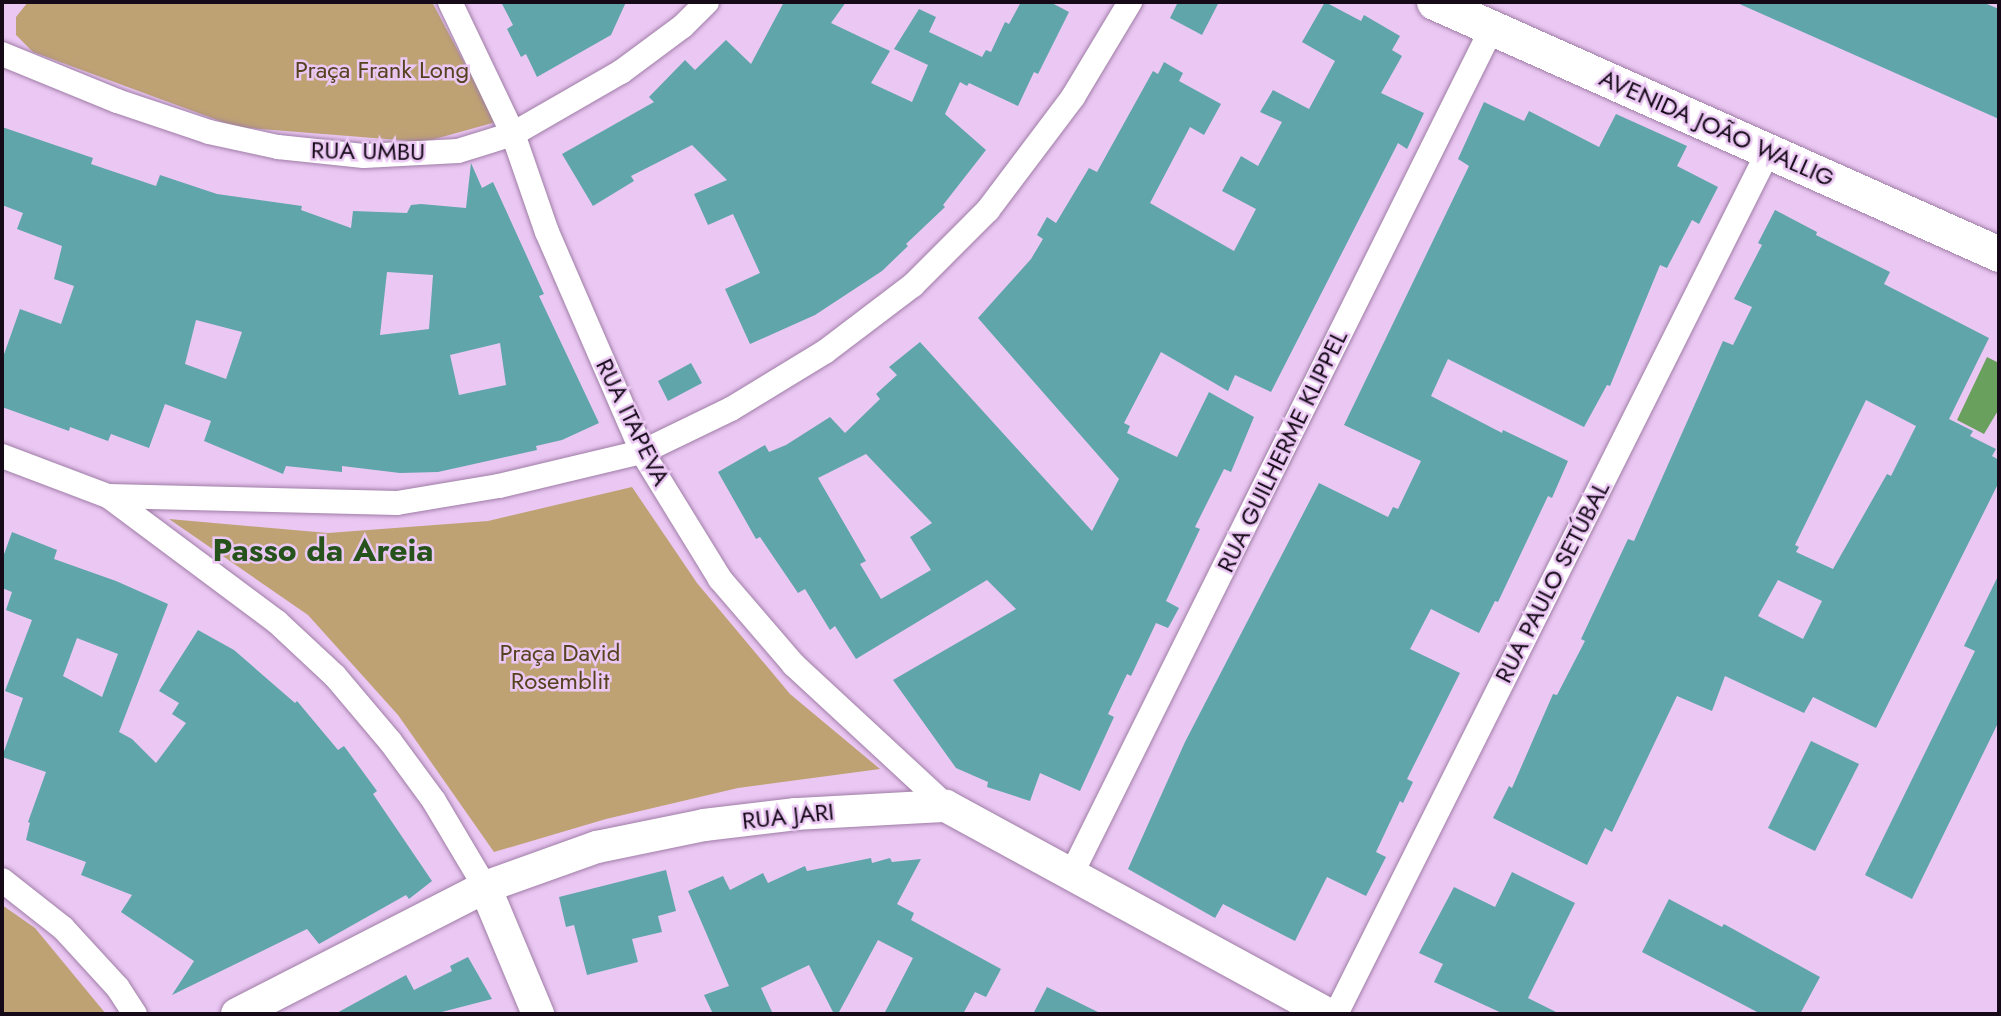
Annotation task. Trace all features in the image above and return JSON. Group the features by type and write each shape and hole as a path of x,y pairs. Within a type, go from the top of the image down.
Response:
{"main road":[{"name":"AVENIDA JOÃO WALLIG","path":"1434,2 1999,254"}],"street":[{"name":"RUA ITAPEVA","path":"450,2 513,134 547,232 642,452 720,579 794,665 946,806"},
{"name":"RUA UMBU","path":"2,54 130,105 209,132 278,147 365,156 434,153 480,146 513,134 621,72 684,26 707,2"},
{"path":"108,496 397,503 499,486 642,452 731,409 826,351 913,285 988,210 1073,97 1130,2"},
{"name":"RUA GUILHERME KLIPPEL","path":"1071,875 1492,28"},
{"name":"RUA PAULO SETÚBAL","path":"1336,1014 1769,150"},
{"path":"2,456 108,496 278,622 335,676 390,741 434,801 485,887 538,1014"},
{"path":"946,806 1327,1014"},
{"name":"RUA JARI","path":"237,1014 485,887 597,847 704,825 796,814 946,806"},
{"path":"2,880 63,928 118,988 135,1014"}],"green space":[{"name":"Praça Frank Long","path":"28,2 432,2 496,122 424,142 236,127 33,52 16,35 16,17"},
{"name":"Praça David Rosemblit","path":"632,487 697,583 790,694 880,769 738,788 606,819 494,852 398,715 308,615 169,519 328,533 488,521"},
{"path":"2,905 35,928 106,1014 2,1014"}],"shaded area":[{"path":"1987,357 1999,363 1999,409 1984,434 1957,420"}],"building":[{"path":"501,2 626,2 611,35 537,77 526,54 521,57 507,29 513,25"},
{"path":"784,2 846,2 831,23 890,51 871,83 912,102 928,65 894,49 919,9 936,17 929,32 982,57 986,50 991,52 1005,22 1009,24 1021,2 1050,2 1069,12 1038,74 1034,72 1018,106 969,83 967,86 960,82 945,114 986,150 943,205 945,207 906,244 908,246 882,271 815,315 750,344 725,289 760,273 733,214 708,225 694,194 727,180 692,145 631,176 634,181 593,206 562,154 654,102 649,97 685,60 695,70 726,40 751,64"},
{"path":"1178,2 1219,2 1202,35 1170,18"},
{"path":"1325,2 1361,21 1364,15 1400,36 1392,50 1402,56 1381,93 1424,113 1407,149 1398,143 1271,392 1235,375 1228,391 1161,352 1124,423 1130,426 1127,433 1177,457 1209,392 1254,417 1231,472 1224,469 1195,527 1200,529 1166,601 1179,608 1168,628 1156,623 1131,676 1127,674 1108,714 1114,717 1080,791 1040,773 1030,801 987,787 988,782 956,768 893,680 1016,609 987,580 856,659 835,626 830,630 805,589 798,593 760,537 756,539 718,472 765,445 769,452 786,445 830,417 845,433 880,399 876,394 897,375 889,367 920,342 1092,531 1119,479 978,318 1031,259 1043,239 1037,235 1047,217 1056,223 1089,168 1097,172 1153,71 1158,74 1164,62 1183,73 1179,81 1221,104 1204,135 1190,127 1150,203 1234,251 1256,209 1222,191 1241,156 1258,166 1282,122 1260,112 1273,90 1309,109 1335,61 1302,42","holes":["866,454 932,523 910,537 931,570 881,599 860,564 866,561 818,478"]},
{"path":"1735,2 1982,2 1999,9 1999,119"},
{"path":"1484,102 1524,121 1529,111 1599,147 1616,114 1687,146 1677,166 1718,187 1699,224 1692,220 1667,268 1660,265 1610,386 1607,385 1584,427 1448,359 1431,396 1502,433 1503,430 1568,461 1552,498 1548,496 1498,602 1495,601 1479,633 1431,609 1410,649 1460,673 1407,779 1413,782 1403,803 1400,801 1376,852 1386,857 1366,896 1327,877 1295,941 1223,904 1215,918 1128,869 1185,742 1319,483 1388,517 1393,507 1398,509 1421,461 1344,425 1469,166 1458,159"},
{"path":"2,127 93,158 91,164 156,186 160,175 217,194 302,206 301,210 351,228 353,211 407,213 411,205 421,204 466,208 471,163 482,188 493,182 544,294 539,296 599,423 562,440 536,446 537,450 438,472 400,473 342,466 342,472 286,466 283,474 204,441 211,421 165,404 149,448 111,434 108,441 70,427 69,431 2,407 2,360 20,309 61,324 74,286 54,279 62,246 17,229 23,213 2,205","holes":["387,272 433,275 429,329 380,335","196,320 242,332 226,379 185,364","500,343 506,385 459,395 450,355"]},
{"path":"1775,210 1817,232 1816,235 1890,272 1884,284 1989,338 1949,419 1973,431 1970,436 1996,449 1992,456 1999,460 1999,482 1876,728 1813,697 1804,713 1725,676 1712,711 1677,696 1612,832 1605,828 1587,865 1493,818 1509,786 1512,788 1553,694 1557,695 1585,641 1581,639 1628,539 1634,541 1723,341 1733,345 1752,307 1734,299 1762,245 1758,243","holes":["1866,400 1916,426 1891,476 1887,474 1833,569 1796,552 1799,547 1795,545","1778,580 1822,601 1803,639 1758,616"]},
{"path":"691,363 702,383 668,401 658,381"},
{"path":"12,532 57,550 54,559 116,581 168,604 119,732 132,739 156,763 186,723 172,714 179,703 159,691 198,630 234,650 295,703 297,701 338,750 344,746 377,791 373,794 432,881 409,899 406,895 319,944 307,929 172,995 194,961 121,912 132,895 81,875 86,862 26,840 28,822 46,772 2,757 23,698 5,691 32,620 6,610 12,592 2,588 2,560","holes":["77,638 118,654 102,697 63,676"]},
{"path":"1999,574 1999,721 1912,899 1865,875 1975,651 1964,646"},
{"path":"1811,741 1859,764 1815,851 1768,828"},
{"path":"871,858 872,863 890,858 892,862 921,859 897,904 914,913 911,920 1001,969 986,997 975,992 963,1014 884,1014 913,958 878,940 838,1014 834,1014 809,965 761,988 773,1014 713,1014 704,995 729,986 688,891 723,876 730,890 763,873 768,883 805,866 807,871"},
{"path":"666,870 676,911 658,916 662,932 632,939 638,962 587,975 574,925 566,927 559,897"},
{"path":"1512,872 1575,903 1528,998 1560,1014 1504,1014 1434,982 1443,964 1419,953 1454,887 1495,907"},
{"path":"1669,899 1722,927 1724,924 1820,977 1800,1014 1761,1014 1642,952"},
{"path":"468,957 492,999 434,1014 335,1014 406,975 414,990 452,971 450,966"},
{"path":"1047,987 1102,1014 1033,1014"}],"district":[{"name":"Passo da Areia","path":"323,550"}]}
